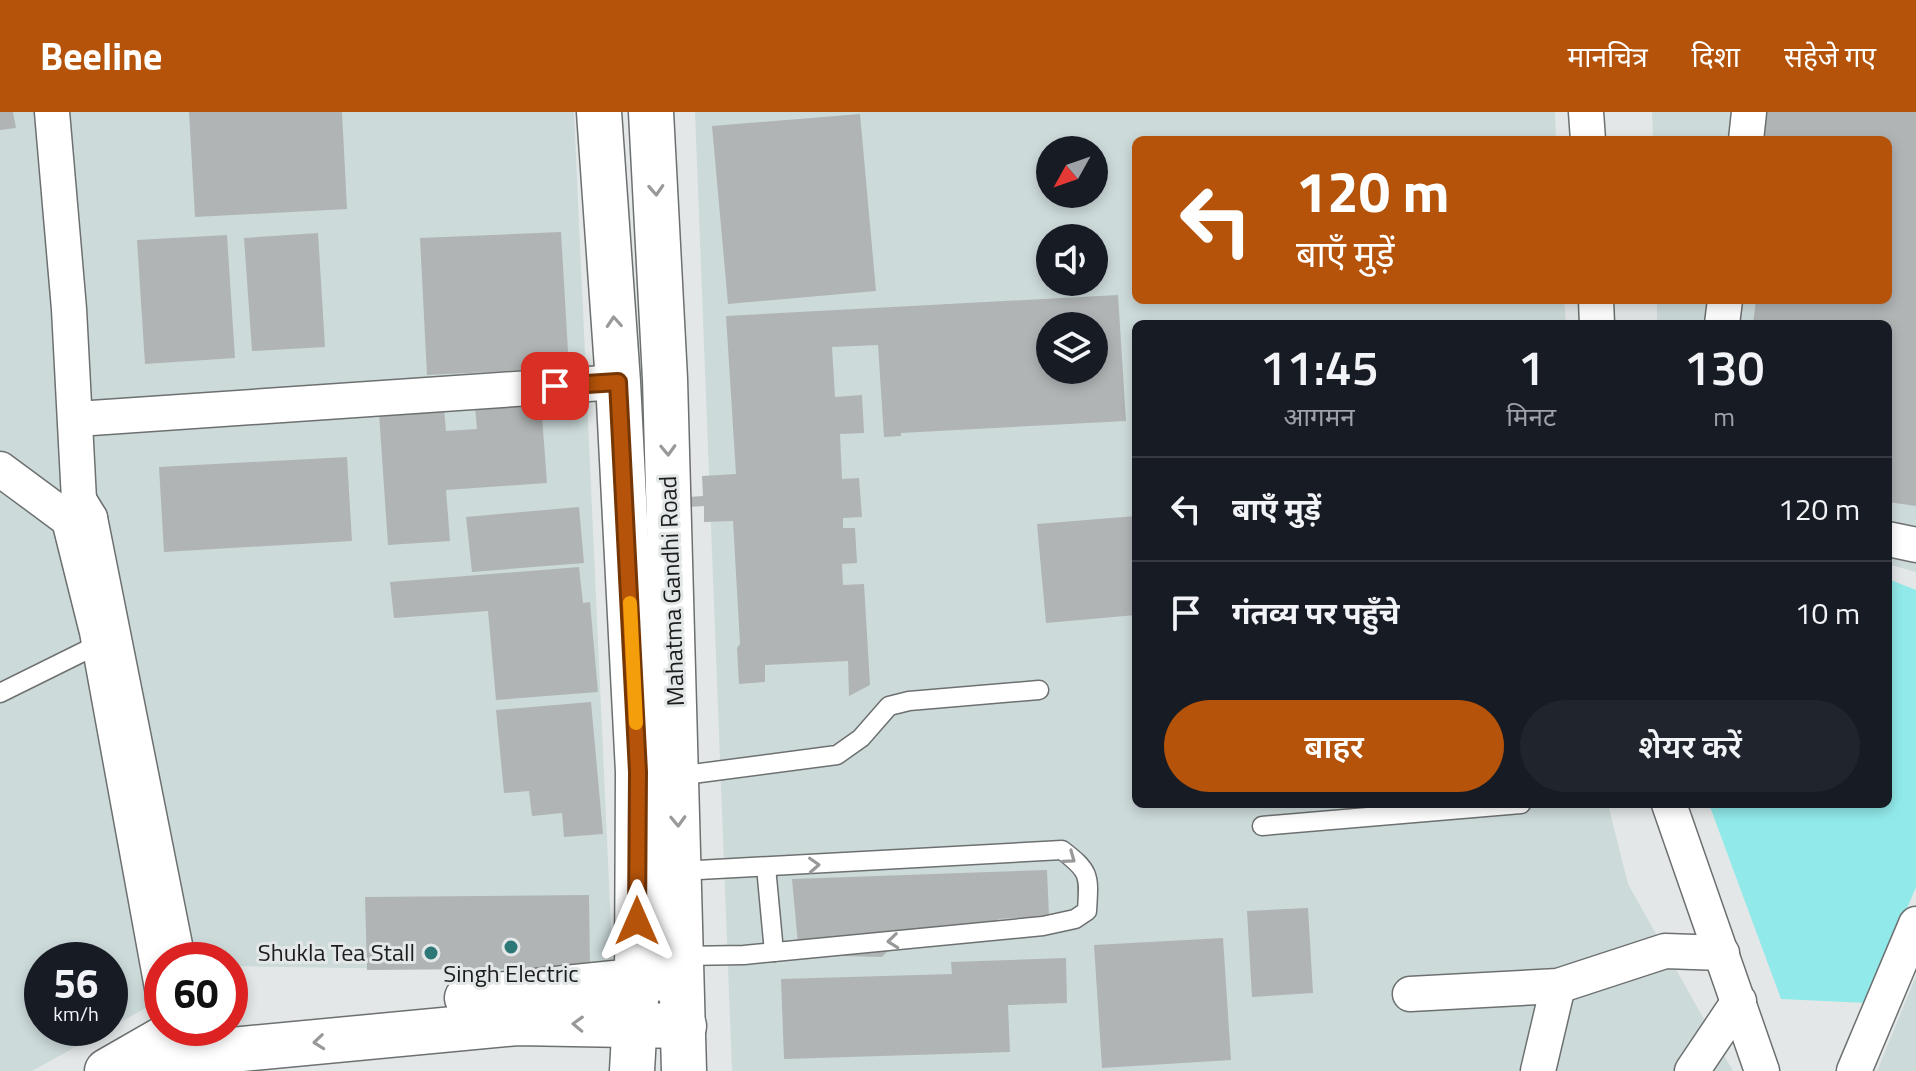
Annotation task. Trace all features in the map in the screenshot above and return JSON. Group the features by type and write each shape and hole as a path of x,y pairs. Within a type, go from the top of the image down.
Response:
{"main road":[{"name":"Mahatma Gandhi Road","path":"599,112 618,382 638,772 637,981 632,1071"},
{"name":"Mahatma Gandhi Road","path":"651,112 665,379 684,1071"},
{"path":"248,1020 637,981 683,966"},
{"path":"248,1041 517,1023 684,1026"},
{"path":"107,1071 181,1046"}],"street":[{"path":"52,112 77,419 79,513 154,942"},
{"path":"1586,112 1588,136"},
{"path":"1746,136 1749,112"},
{"path":"77,419 618,382"},
{"path":"0,469 79,513"},
{"path":"1892,540 1916,545"},
{"path":"102,635 174,942"},
{"path":"1670,808 1762,1071"},
{"path":"1854,1071 1916,924"},
{"path":"1410,994 1558,986 1665,951 1722,953"},
{"path":"1538,1071 1558,986"},
{"path":"1692,1071 1739,1001"}],"lane":[{"path":"0,693 102,635"},
{"path":"677,776 837,755 861,738 889,706 909,701 1039,690"},
{"path":"1262,826 1474,808"},
{"path":"680,871 1062,850 1078,862 1089,878 1087,911 1075,919 1043,926 774,952 683,966"},
{"path":"766,867 774,952"}],"shaded area":[{"path":"0,112 574,112 613,972 248,966 248,942 144,942 144,1009 128,1018 128,942 24,942 24,1046 77,1046 32,1071 0,1071"},
{"path":"695,112 1555,112 1556,136 1132,136 1132,304 1564,304 1566,320 1132,320 1132,808 1609,808 1628,884 1733,1071 732,1071"},
{"path":"1652,112 1916,112 1916,572 1892,565 1892,320 1657,320 1657,304 1892,304 1892,136 1653,136"},
{"path":"1892,581 1916,590 1916,887 1867,1003 1781,999 1710,808 1892,808"},
{"path":"1916,976 1916,1071 1877,1071"}],"building":[{"path":"0,112 13,112 16,128 0,130"},
{"path":"189,112 342,112 347,209 195,217"},
{"path":"1762,112 1916,112 1916,506 1892,503 1892,320 1754,320 1756,304 1892,304 1892,136 1759,136"},
{"path":"860,114 876,291 728,304 712,126"},
{"path":"561,232 569,368 427,375 420,238"},
{"path":"318,233 325,347 252,351 244,238"},
{"path":"227,235 235,358 145,364 137,240"},
{"path":"1118,295 1126,421 901,433 901,436 884,437 878,345 832,347 835,397 862,395 864,433 840,434 842,479 859,478 862,517 843,518 843,528 855,528 857,563 842,564 843,585 864,584 870,685 849,696 848,661 765,665 765,682 739,684 737,648 740,644 733,521 704,522 704,506 689,507 688,497 703,496 702,476 736,474 726,316"},
{"path":"541,403 547,483 446,490 450,541 388,545 379,413 444,409 446,431 477,429 475,407"},
{"path":"347,457 352,541 164,552 159,467"},
{"path":"579,507 584,563 472,572 466,517"},
{"path":"1132,516 1132,615 1046,623 1037,524"},
{"path":"579,567 583,603 590,602 598,692 496,700 488,611 394,618 390,582"},
{"path":"591,702 603,834 564,837 562,813 532,816 529,791 504,793 496,710"},
{"path":"1047,870 1049,916 998,919 997,927 906,932 882,957 799,955 792,879"},
{"path":"589,895 590,968 367,970 365,897"},
{"path":"1308,908 1313,993 1252,997 1247,911"},
{"path":"1223,938 1231,1060 1102,1068 1094,945"},
{"path":"1066,958 1067,1003 1008,1005 1010,1052 784,1059 781,979 952,974 951,962"}],"slow traffic":[{"path":"630,603 636,723"}],"place":[{"name":"Singh Electric","path":"511,947"},
{"name":"Shukla Tea Stall","path":"431,953"}],"route":[{"path":"555,386 618,382 638,772 637,921"}]}
